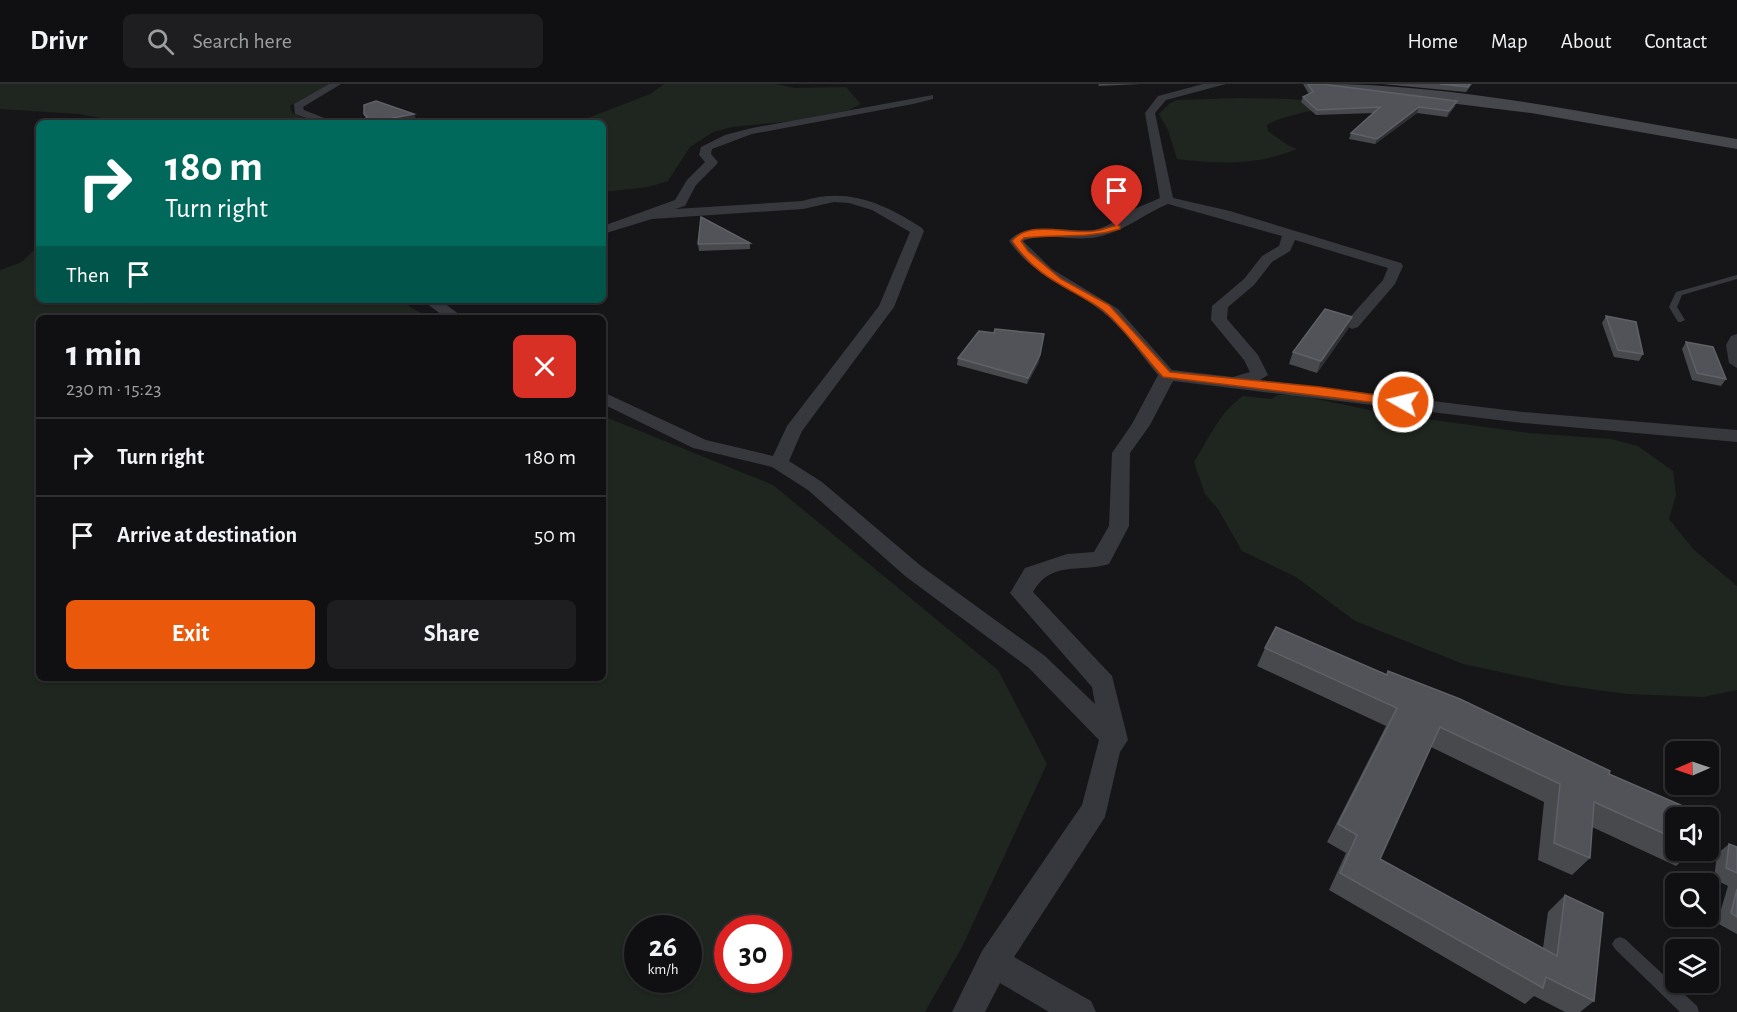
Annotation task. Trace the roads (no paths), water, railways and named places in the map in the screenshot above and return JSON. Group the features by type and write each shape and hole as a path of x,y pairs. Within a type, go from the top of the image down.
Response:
{"street":[{"path":"323,120 298,112 298,106 336,84"},
{"path":"1167,200 1150,113 1162,98 1185,90 1221,84"},
{"path":"1328,84 1531,108 1737,144"},
{"path":"606,229 680,203 691,183 712,162 705,155 707,147 721,139 748,132 880,110 929,97"},
{"path":"651,215 757,210 803,205 821,198 846,198 869,203 885,210 917,231 886,307 793,430 779,462"},
{"path":"1352,324 1390,281 1396,266 1289,236 1225,214 1167,200 1138,212 1117,227 1094,234 1049,233 1021,236 1016,241 1024,253 1058,281 1105,307 1167,375 1625,429 1737,436"},
{"path":"1236,382 1260,375 1252,359 1219,320 1220,306 1249,282 1267,260 1285,248 1289,236"},
{"path":"434,303 452,315"},
{"path":"1737,339 1734,345 1737,363"},
{"path":"968,1012 993,962 1095,809 1108,748 1114,740 1103,683 1021,593 1033,573 1067,561 1101,559 1119,526 1121,453 1141,425 1167,375"},
{"path":"606,397 700,444 779,462 815,486 913,572 1037,663 1114,740"},
{"path":"993,962 1080,1012"}],"lane":[{"path":"1681,320 1673,307 1679,294 1737,277"},
{"path":"1620,944 1691,1012"}]}
